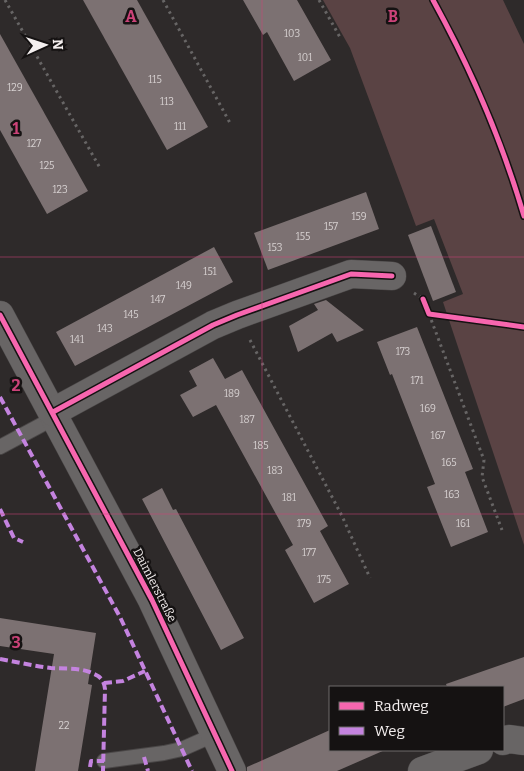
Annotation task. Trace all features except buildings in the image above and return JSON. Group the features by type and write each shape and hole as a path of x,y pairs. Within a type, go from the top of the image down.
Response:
{"street":[{"path":"55,414 213,326 237,315 351,274 392,276"},
{"name":"Daimlerstraße","path":"0,315 55,414 152,600 232,771"},
{"path":"504,741 509,739 524,741"},
{"path":"422,771 476,751"}],"lane":[{"path":"0,448 55,414"},
{"path":"104,761 182,749 216,734"}],"path":[{"path":"5,0 100,168"},
{"path":"162,0 230,123"},
{"path":"319,0 341,39"},
{"path":"429,314 484,460 482,477 502,530"},
{"path":"237,315 342,516 370,578"}],"shaded area":[{"path":"323,0 503,0 524,44 524,545 443,302 463,294 434,219 416,226 350,48"}],"marked path":[{"path":"0,397 120,617 192,771"},
{"path":"0,509 14,538 23,542"},
{"path":"0,659 51,668 84,670 100,678 105,689 103,771"},
{"path":"104,683 123,681 145,671"},
{"path":"144,757 148,771"},
{"path":"90,767 91,761 104,761"}],"cycle path":[{"path":"433,0 473,79 496,133 524,216"},
{"path":"53,412 213,325 237,315 351,274 392,276"},
{"path":"423,299 429,314 524,327"},
{"path":"0,315 152,600 232,771"}]}
